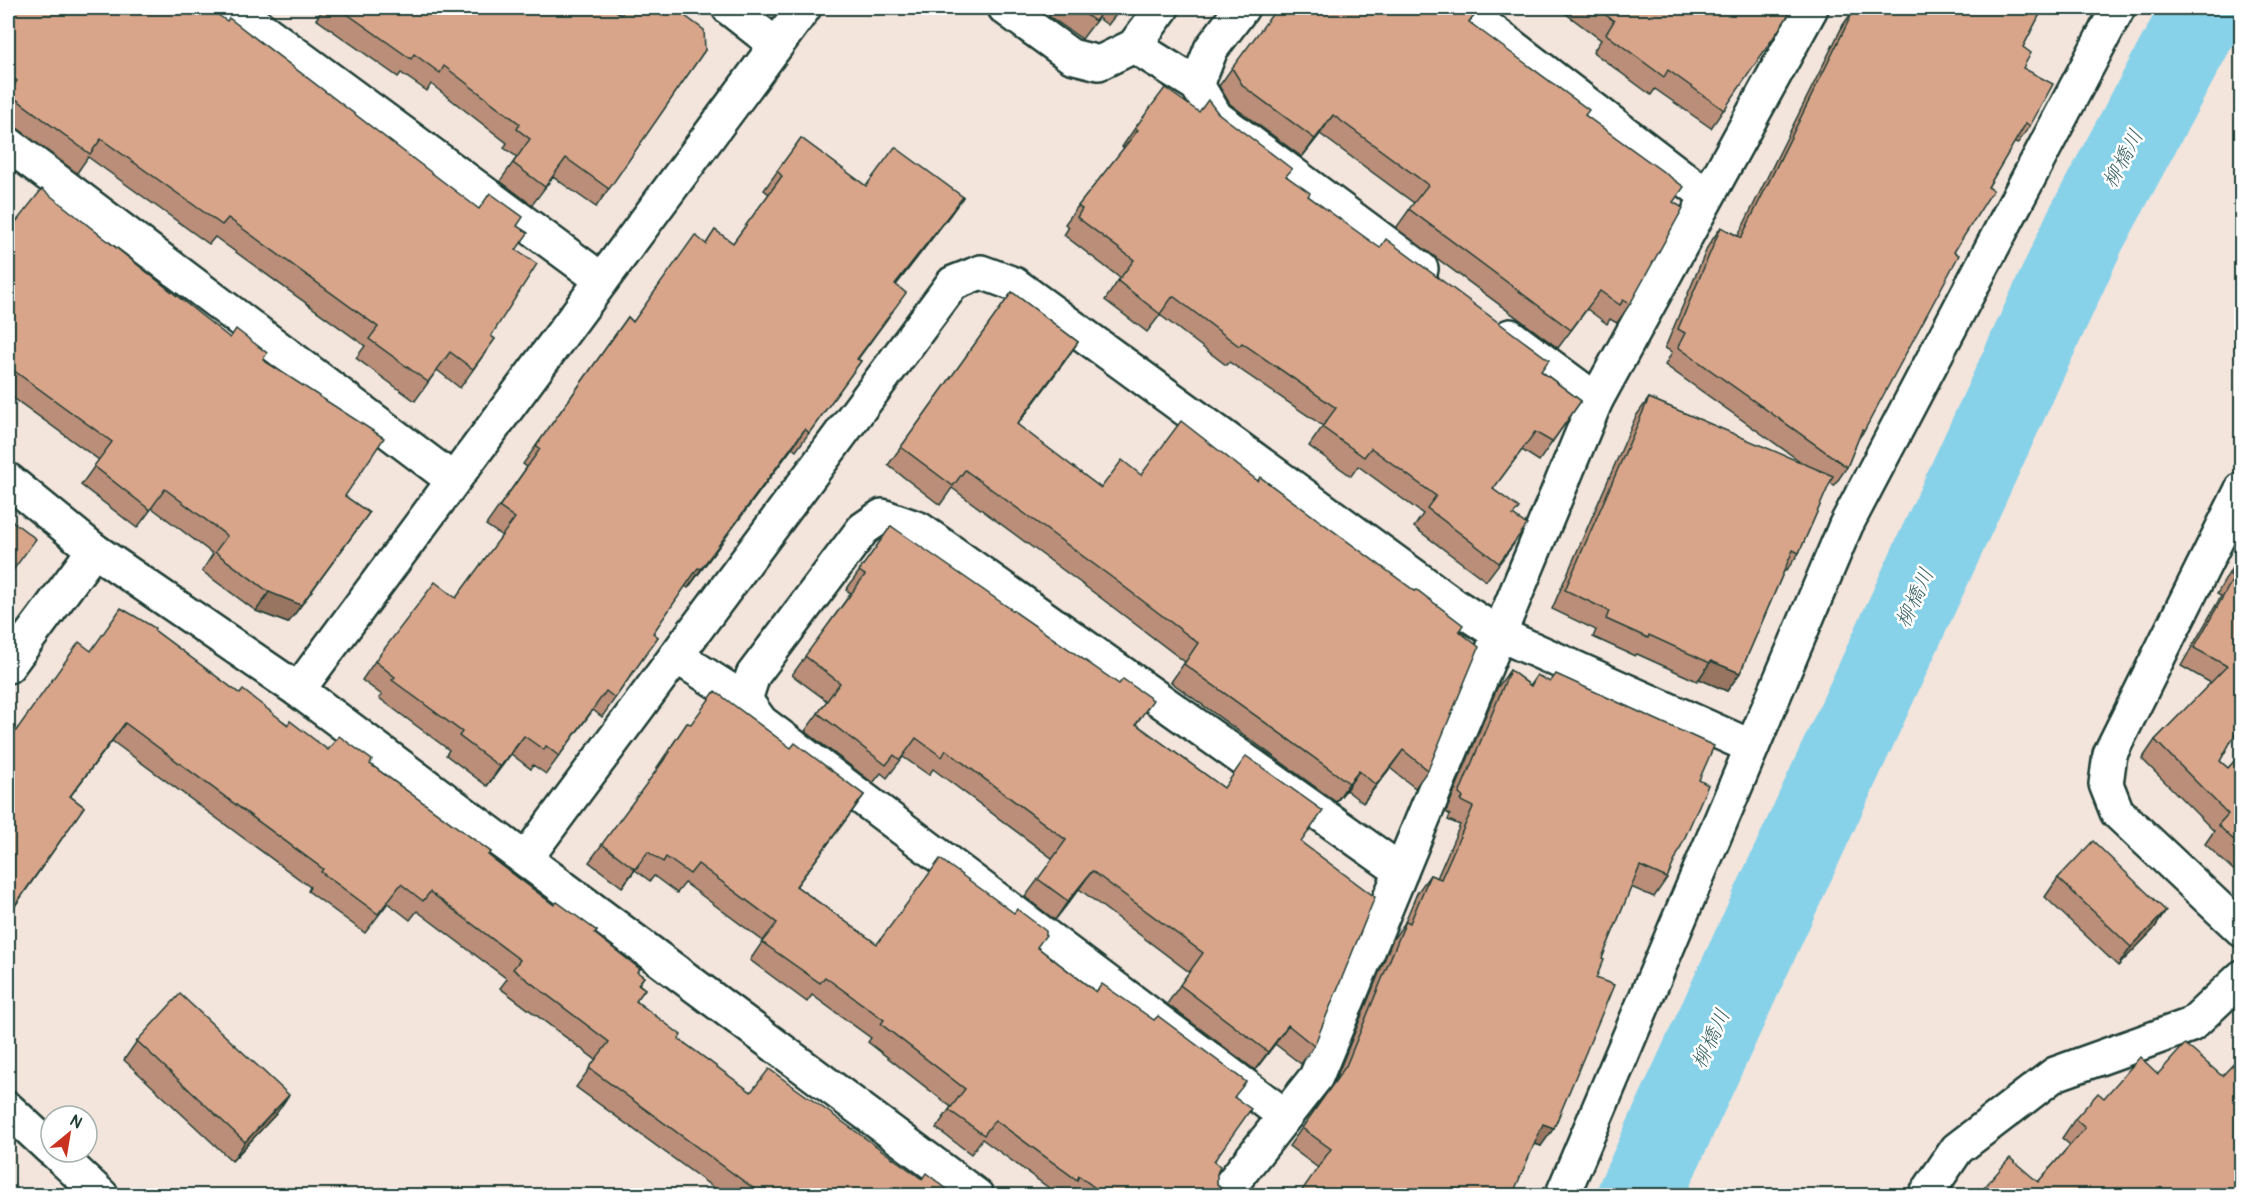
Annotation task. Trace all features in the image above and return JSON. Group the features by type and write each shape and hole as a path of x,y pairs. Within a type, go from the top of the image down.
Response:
{"street":[{"path":"233,8 602,280"},
{"path":"729,8 776,45"},
{"path":"298,690 804,8"},
{"path":"1005,8 1071,56 1099,63 1134,46 1162,8"},
{"path":"1197,85 1211,48 1242,8"},
{"path":"1462,8 1707,196"},
{"path":"1222,1196 1316,1077 1596,400 1811,8"},
{"path":"1562,1196 1846,525 2118,8"},
{"path":"1134,46 1197,85 1216,117 1444,286"},
{"path":"8,144 453,480"},
{"path":"526,858 953,283 981,273 1014,284 1444,598 1499,634 1752,747"},
{"path":"1482,315 1596,400"},
{"path":"8,480 94,550 298,690 977,1196"},
{"path":"2241,489 2110,754 2106,784 2117,812 2241,930"},
{"path":"745,700 753,675 863,529 882,516 919,529 1401,872"},
{"path":"8,666 94,550"},
{"path":"676,656 745,700 761,722 1285,1116"},
{"path":"1925,1196 1958,1149 2055,1074 2191,1025 2241,977"},
{"path":"8,1108 39,1138"},
{"path":"68,1164 102,1196"}],"building":[{"path":"8,8 208,8 227,21 229,18 479,209 490,193 523,217 517,226 528,233 516,250 537,264 491,336 495,339 473,369 450,352 428,382 369,339 378,327 228,218 222,225 101,139 90,154 8,93 17,81 8,74"},
{"path":"339,8 612,8 621,15 626,8 674,8 704,30 705,50 609,189 566,158 545,187 513,163 530,139 517,129 520,124 444,66 440,73 414,54 411,59"},
{"path":"1076,8 1105,8 1095,21"},
{"path":"1277,8 1469,8 1476,14 1469,22 1589,110 1585,115 1684,187 1673,202 1683,208 1630,304 1623,300 1620,305 1600,291 1571,330 1409,209 1428,185 1333,115 1315,139 1243,86 1232,68"},
{"path":"1596,8 1793,8 1724,110 1668,70 1664,77 1606,34 1614,21"},
{"path":"1855,8 2043,8 2023,47 2031,53 2023,68 2053,84 2030,126 2026,123 1988,187 1993,190 1954,252 1959,255 1864,431 1862,430 1847,467 1678,347 1685,333 1678,329 1721,227 1741,238"},
{"path":"1165,88 1199,112 1208,100 1218,113 1292,169 1286,176 1310,193 1308,196 1380,248 1386,239 1549,360 1541,371 1581,401 1552,442 1535,432 1493,489 1519,508 1513,515 1527,525 1499,563 1427,508 1436,496 1371,448 1364,457 1322,427 1336,408 1242,343 1239,346 1173,296 1160,314 1118,281 1134,260 1077,217 1082,209 1078,206 1138,130 1135,128"},
{"path":"801,138 866,186 895,147 963,197 895,284 906,293 857,359 861,361 809,433 805,429 701,569 698,568 653,633 658,637 615,698 606,691 559,756 546,746 544,750 524,736 500,767 459,736 462,732 392,680 395,677 375,661 435,582 456,598 515,518 499,507 540,449 536,446 628,317 633,322 695,235 706,244 715,230 733,243 782,176 777,171"},
{"path":"42,189 230,338 236,329 267,353 263,360 384,438 345,496 369,513 301,605 269,592 215,552 227,536 165,489 150,510 94,466 112,442 13,370 8,378 8,232"},
{"path":"1012,292 1078,342 1017,424 1101,488 1122,460 1141,475 1181,421 1258,481 1260,477 1463,625 1459,631 1479,647 1428,770 1403,750 1376,785 1359,771 1349,783 1184,664 1198,643 1110,576 965,470 953,486 901,447"},
{"path":"1649,398 1833,476 1799,553 1793,550 1740,673 1711,661 1710,663 1649,635 1648,638 1606,619 1609,611 1565,590"},
{"path":"8,518 36,539 8,577"},
{"path":"891,526 1119,684 1123,679 1153,700 1136,724 1224,788 1246,756 1323,811 1301,842 1375,897 1314,1046 1288,1025 1268,1052 1180,985 1203,953 1092,871 1068,901 1038,879 1066,840 946,750 942,757 916,738 900,760 894,755 886,765 818,713 840,683 805,656 865,575 859,571"},
{"path":"2241,556 2241,723 2220,761 2228,768 2241,754 2241,847 2218,825 2228,814 2155,740 2227,666 2194,648 2234,577 2230,575"},
{"path":"121,608 155,628 154,630 240,694 243,690 288,725 290,721 328,750 339,736 372,760 370,764 491,852 488,855 554,905 557,902 597,931 594,933 640,969 637,972 644,977 638,984 645,989 636,1001 681,1035 679,1039 751,1092 769,1069 922,1179 926,1173 956,1196 764,1196 589,1068 609,1042 513,969 520,960 430,892 423,901 401,884 378,914 321,872 323,869 125,723 70,796 84,807 10,912 8,911 8,742 79,642 91,651"},
{"path":"1510,670 1531,686 1537,675 1550,682 1556,674 1714,746 1699,780 1708,785 1667,878 1640,866 1596,978 1614,985 1554,1128 1543,1124 1512,1196 1298,1196 1331,1149 1302,1128 1346,1066 1406,921 1410,923 1430,875 1441,879 1473,807 1461,801 1463,797 1459,794"},
{"path":"715,691 791,748 795,743 864,795 796,886 877,944 940,859 1014,913 1017,909 1046,931 1046,935 1037,947 1096,992 1102,984 1154,1020 1158,1016 1246,1082 1234,1097 1251,1109 1214,1161 1220,1166 1217,1184 1224,1192 1232,1196 1106,1196 1079,1176 1077,1180 995,1120 984,1135 949,1110 965,1089 881,1024 884,1020 825,977 820,983 762,942 777,923 698,864 690,874 666,857 663,862 648,852 635,869 602,844 670,752 669,750 687,723 691,724"},
{"path":"2093,841 2166,911 2131,947 2058,878"},
{"path":"180,994 289,1095 245,1142 137,1041"},
{"path":"2185,1044 2222,1076 2241,1056 2241,1196 1977,1196 2010,1158 2038,1182 2085,1128 2075,1119 2098,1093 2104,1098 2140,1057 2158,1074"},
{"path":"1251,1188 1261,1196 1236,1196 1242,1195"}],"waterway":[{"name":"柳橋川","path":"1639,1196 2085,231 2205,8"}]}
